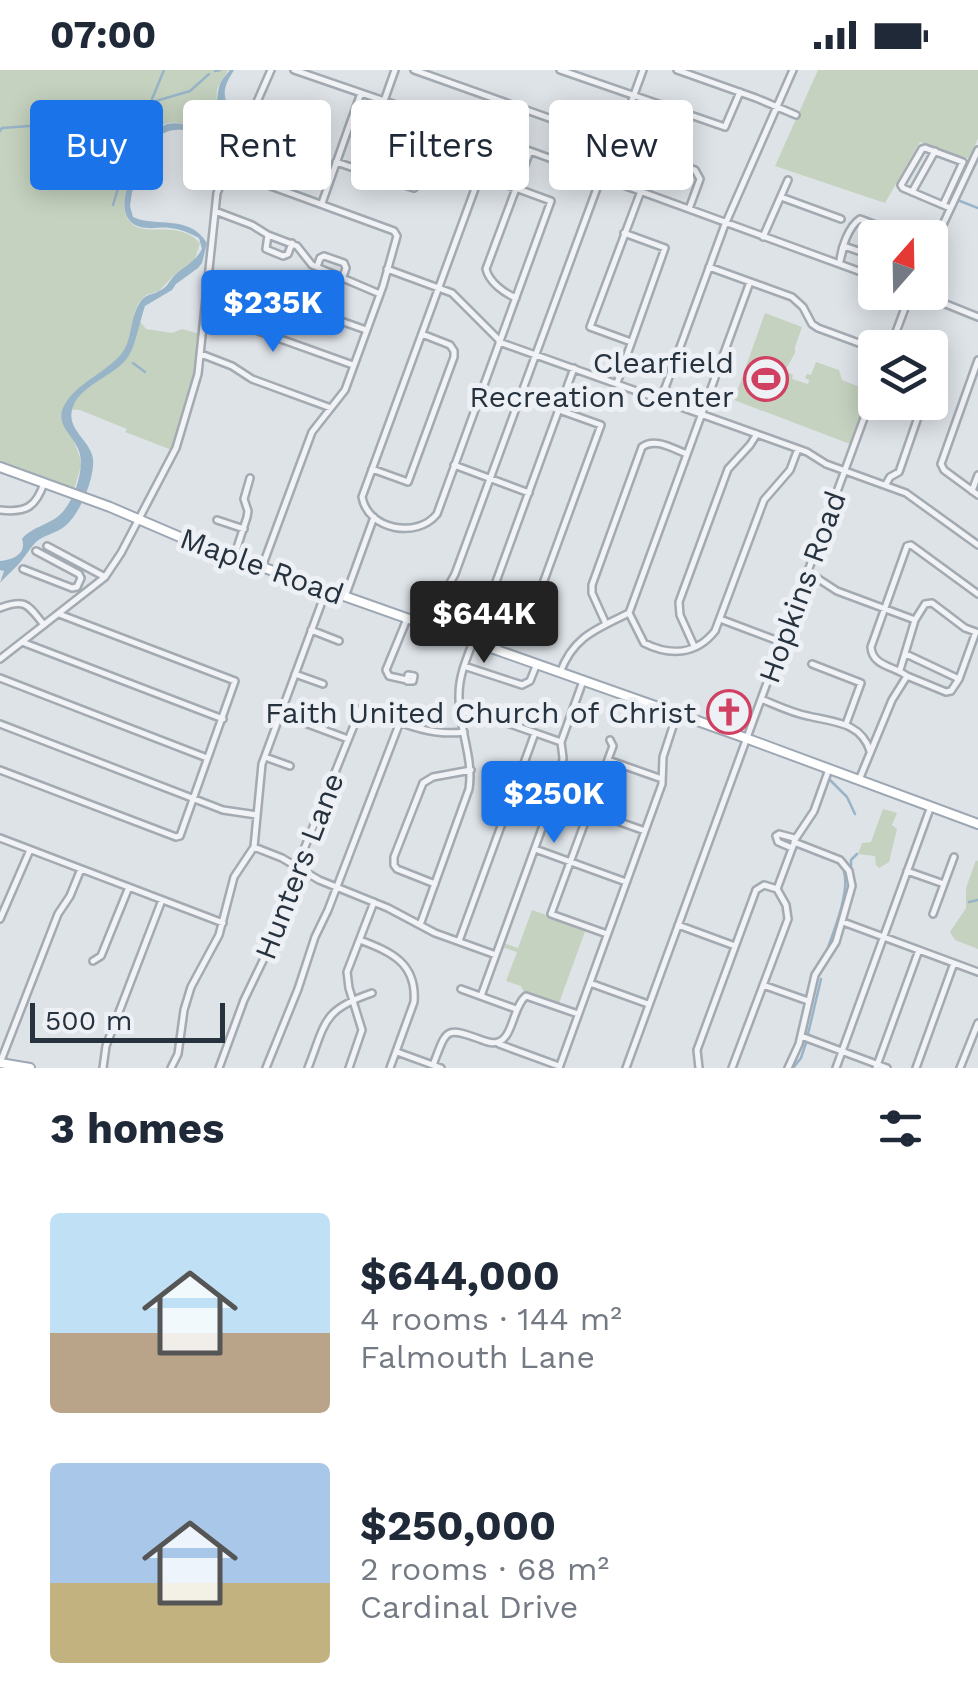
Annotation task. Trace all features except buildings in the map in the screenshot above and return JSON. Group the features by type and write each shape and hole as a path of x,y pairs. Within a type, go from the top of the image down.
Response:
{"main road":[{"name":"Maple Road","path":"0,467 234,557 978,824"},
{"path":"0,1063 30,1068"}],"street":[{"path":"258,100 272,70"},
{"path":"294,70 381,100"},
{"path":"384,100 395,70"},
{"path":"414,70 549,118"},
{"path":"560,70 725,127 740,92"},
{"path":"633,100 643,70"},
{"path":"677,70 796,115"},
{"path":"660,398 726,222 793,70"},
{"path":"322,204 361,93"},
{"path":"942,220 947,206 963,162 922,149 901,185 947,206"},
{"path":"947,206 978,150"},
{"path":"530,151 549,158"},
{"path":"912,192 936,151"},
{"path":"336,162 351,167"},
{"path":"689,209 699,181 693,170"},
{"path":"764,237 788,180"},
{"path":"0,659 105,577 176,448 198,374 218,190"},
{"path":"262,567 312,432 342,395 354,366 397,239 396,232 387,228 283,190"},
{"path":"475,190 362,500 374,517 405,529 429,523 436,514 551,201 521,190"},
{"path":"515,190 486,269 504,292 516,298"},
{"path":"432,628 456,574 596,190"},
{"path":"638,190 858,270"},
{"path":"631,342 590,327 641,191"},
{"path":"780,197 841,219"},
{"path":"215,211 300,247 309,263 317,268 380,294"},
{"path":"839,262 858,220"},
{"path":"268,234 268,251 286,256 292,244"},
{"path":"616,384 665,248 624,234"},
{"path":"844,246 858,251"},
{"path":"317,268 324,256 344,263 343,277"},
{"path":"709,267 792,297 812,324 858,343"},
{"path":"387,269 452,293 500,341 886,484 906,493 978,544"},
{"path":"209,274 366,330"},
{"path":"750,282 629,613 639,638 648,646 674,654 713,636 764,500 790,470 798,449"},
{"path":"948,305 978,316"},
{"path":"205,312 354,366"},
{"path":"372,469 408,482 448,374 453,349 422,334"},
{"path":"200,354 232,366 252,379 331,408"},
{"path":"978,360 941,464 975,493 978,475"},
{"path":"559,410 601,424 531,616 490,602 574,368"},
{"name":"Hopkins Road","path":"626,1068 863,420"},
{"path":"886,484 899,472 917,420"},
{"path":"694,646 680,615 679,602 728,470 756,434"},
{"path":"606,624 591,588 642,448 654,442 687,454"},
{"path":"454,466 529,493"},
{"path":"234,557 248,510 244,499 250,478"},
{"path":"0,512 34,504 44,483"},
{"path":"345,597 374,517"},
{"path":"217,520 244,529"},
{"path":"900,670 915,620 925,604 932,603 976,632 960,678 951,691 876,661 872,645 907,546 911,545 978,594"},
{"path":"47,546 105,577"},
{"path":"36,551 79,574 79,583"},
{"path":"66,567 71,558"},
{"path":"22,569 72,588 79,583"},
{"path":"806,574 837,591 915,620"},
{"path":"79,583 89,589"},
{"path":"171,1068 180,1046 191,987 216,942 234,877 254,847 261,769 326,590"},
{"path":"0,608 22,602 44,625"},
{"path":"496,650 511,609"},
{"path":"560,673 576,643 629,613"},
{"path":"0,770 178,838 194,798 235,684 232,678 58,614"},
{"path":"406,680 389,676 386,670 408,619"},
{"path":"720,620 781,642"},
{"path":"311,630 339,640"},
{"path":"22,642 223,719"},
{"path":"420,926 468,795 471,770 459,693 473,642"},
{"path":"906,654 960,678"},
{"path":"812,664 861,683 846,724"},
{"path":"464,666 522,685 531,680 536,665"},
{"path":"295,674 323,684"},
{"path":"859,780 892,700 907,676"},
{"path":"0,678 208,758"},
{"path":"481,996 562,771 560,742 582,681"},
{"path":"761,699 806,716 846,724 865,738 870,750"},
{"name":"Hunters Lane","path":"220,1068 361,708 436,733 464,732"},
{"path":"461,713 479,713 560,742"},
{"path":"280,714 349,739"},
{"path":"433,1065 443,1038 450,1032 459,1032 559,1067 645,831 677,714"},
{"path":"266,1068 400,722"},
{"path":"0,724 222,810 258,816"},
{"path":"459,941 535,733"},
{"path":"865,738 877,736"},
{"path":"607,934 551,914 613,746 610,740"},
{"path":"265,757 290,766"},
{"path":"608,760 662,779"},
{"path":"777,889 794,843 814,812 830,769"},
{"path":"435,884 400,872 394,858 424,783 433,777 471,770"},
{"path":"836,1068 931,806"},
{"path":"589,811 645,831"},
{"path":"0,838 223,924"},
{"path":"788,1068 797,1051 816,970 834,947 852,886 847,868 836,858 794,843"},
{"path":"254,847 420,926 496,955"},
{"path":"534,849 626,882"},
{"path":"0,919 30,850"},
{"path":"933,914 954,857"},
{"path":"0,1063 58,914 81,869"},
{"path":"908,870 944,884"},
{"path":"699,1068 697,1050 756,890 764,885 777,889 788,919 732,1068"},
{"path":"93,962 101,956 128,887"},
{"path":"103,1068 106,1046 162,900"},
{"path":"349,1068 362,1033 346,972 374,902"},
{"path":"842,922 978,972"},
{"path":"678,925 735,946"},
{"path":"359,939 394,955 406,967 415,999 390,1068"},
{"path":"877,1066 918,950"},
{"path":"916,1068 954,964"},
{"path":"590,983 649,1004"},
{"path":"763,985 808,1001"},
{"path":"461,989 516,1010"},
{"path":"308,1068 329,1017 338,1006 372,992"},
{"path":"496,1043 506,1035 520,1000 528,996 578,1014"},
{"path":"960,1068 978,1023"},
{"path":"801,1036 888,1068"},
{"path":"396,1052 441,1068"}],"green space":[{"path":"0,70 228,70 218,87 216,100 183,100 183,124 163,126 163,100 30,100 30,190 126,190 125,212 136,227 181,232 200,243 195,259 159,291 146,295 134,314 146,329 172,333 182,329 200,334 190,393 172,450 80,410 63,409 80,458 74,489 0,461"},
{"path":"818,70 978,70 978,138 970,159 920,142 885,203 775,166"},
{"name":"Clearfield Recreation Center","path":"765,313 802,327 785,371 793,375 792,379 808,384 805,378 811,375 816,362 839,370 842,380 858,386 858,420 850,444 734,400"},
{"path":"883,809 897,813 892,825 897,829 889,862 879,868 875,856 858,854 862,843 871,842"},
{"path":"976,860 978,949 955,940 950,932 966,908 966,888"},
{"path":"532,910 586,929 559,1003 524,992 521,986 506,981 517,952 502,947 504,943 518,948"}],"water":[{"path":"234,70 225,88 226,100 217,100 219,87"},
{"path":"183,124 183,130 163,134 163,127"},
{"path":"127,190 133,190 133,217 184,225 200,235 207,243 202,263 172,290 145,306 128,357 75,402 73,424 93,459 85,495 70,521 36,542 0,583 4,571 0,570 0,561 18,555 22,539 60,514 75,489 81,458 61,417 65,404 122,353 145,297 164,288 202,249 199,238 185,232 132,223 126,214"}],"waterway":[{"path":"113,205 126,162 164,70"},
{"path":"215,71 220,70"},
{"path":"159,100 190,91 209,74"},
{"path":"0,131 29,126"},
{"path":"960,201 978,208"},
{"path":"133,363 145,372"},
{"path":"829,779 847,797 855,814"},
{"path":"851,867 857,854"},
{"path":"827,950 843,900 844,872"},
{"path":"969,902 978,900"},
{"path":"808,1034 821,979"},
{"path":"793,1068 806,1043"}],"place":[{"name":"Clearfield Recreation Center","path":"766,379"},
{"name":"Faith United Church of Christ","path":"729,712"}]}
